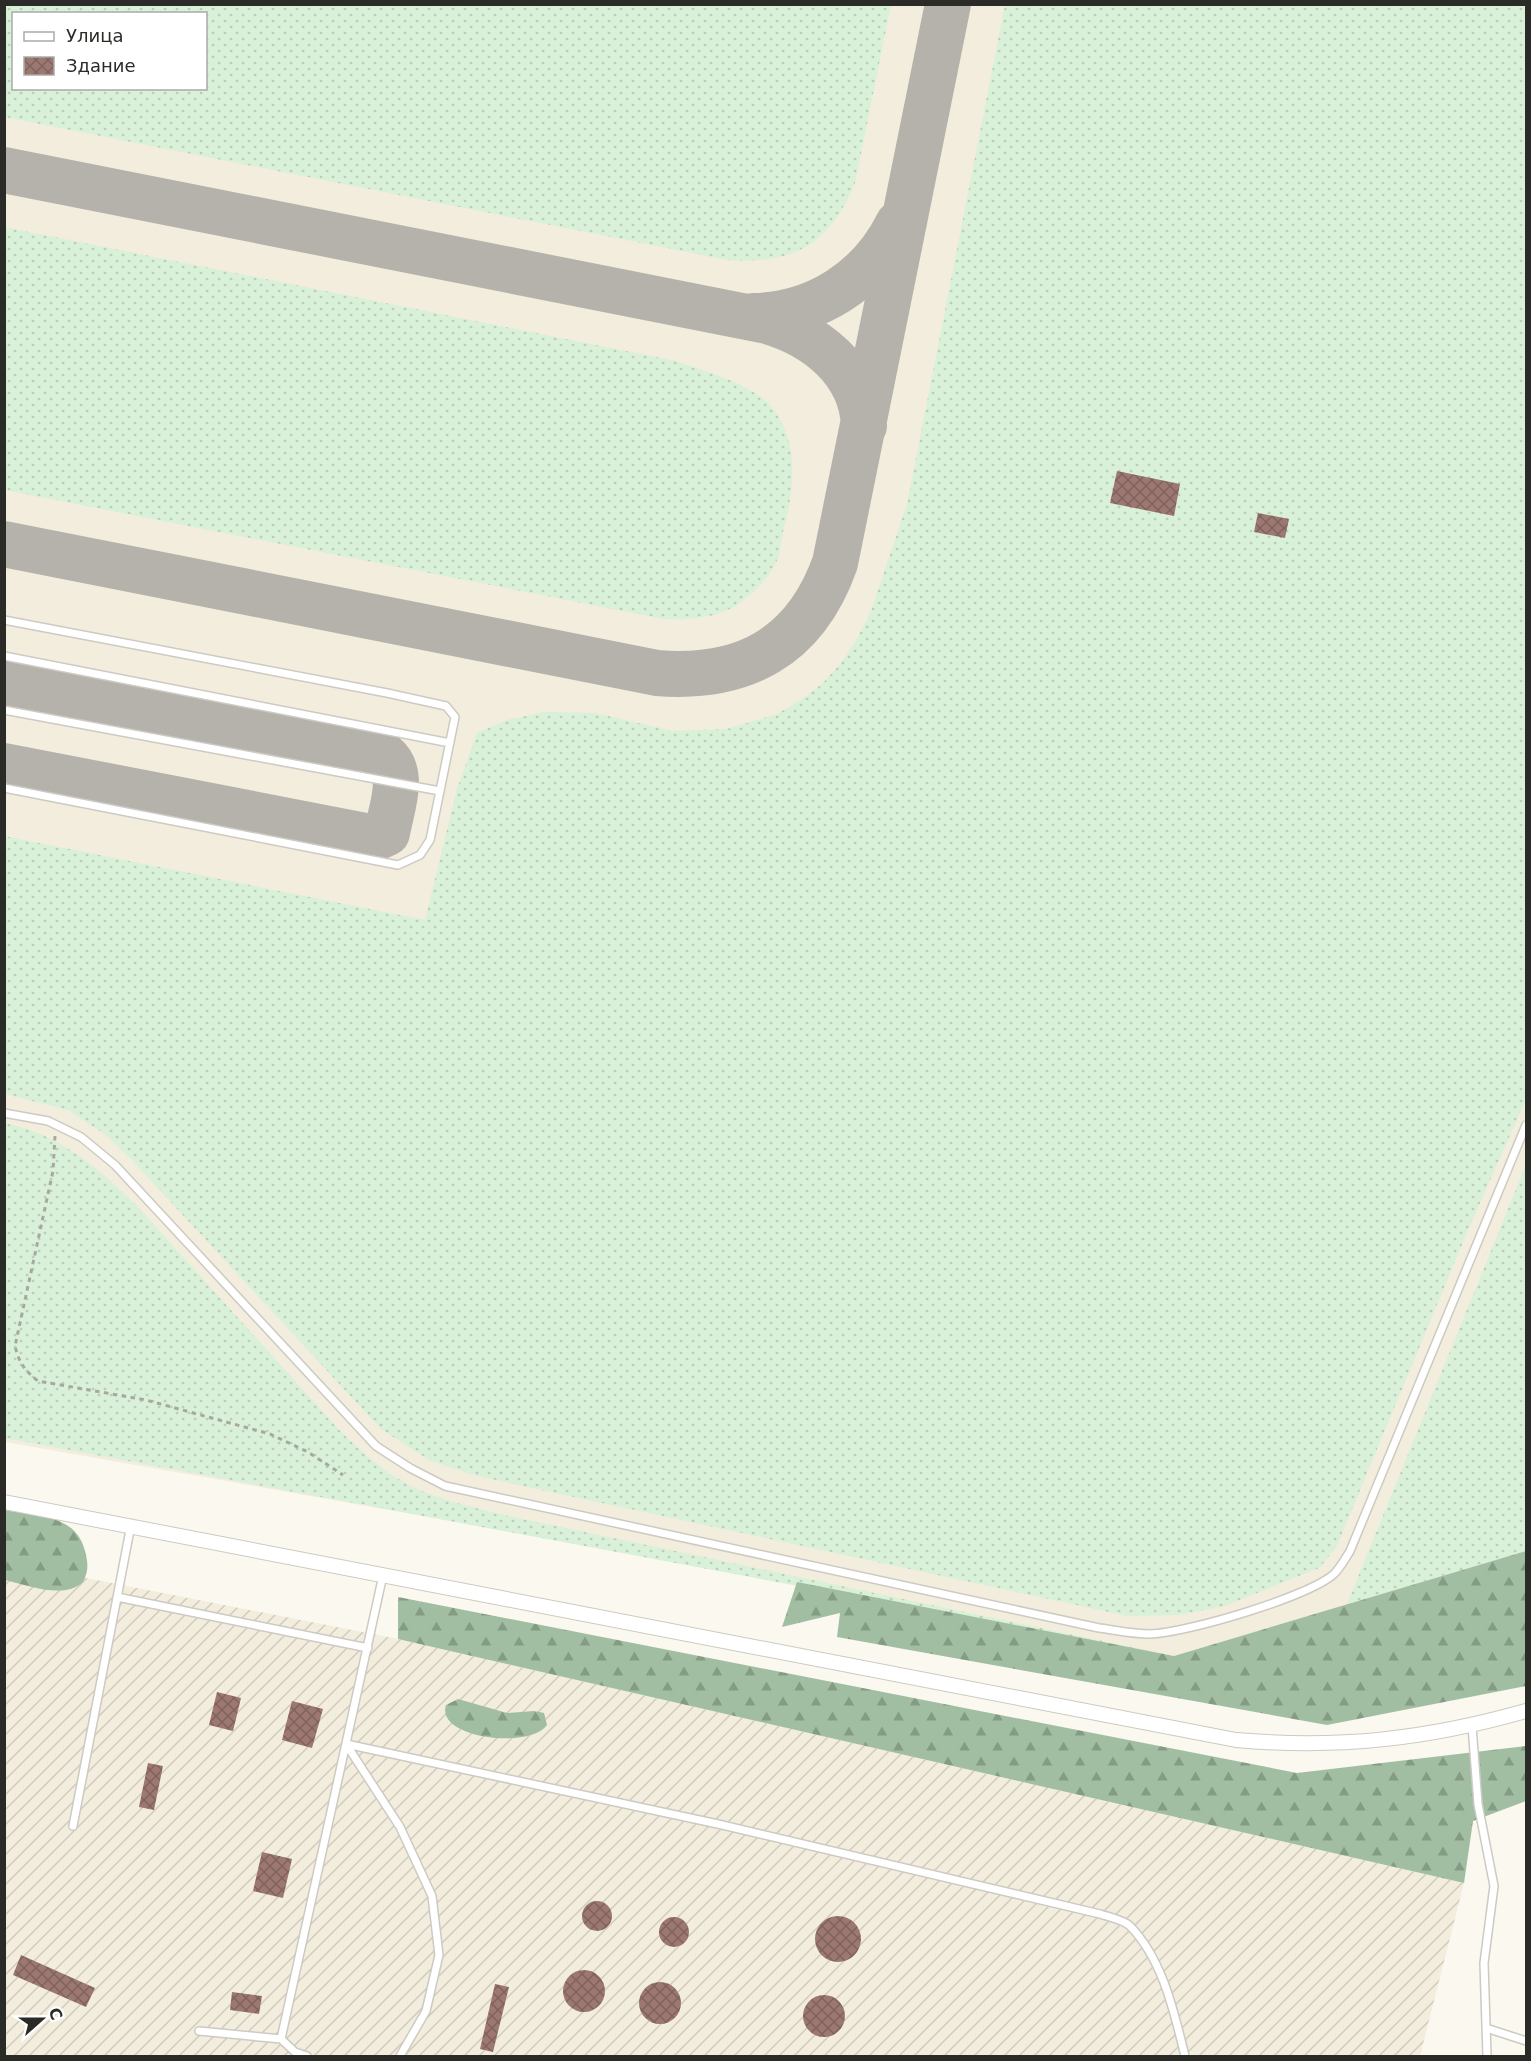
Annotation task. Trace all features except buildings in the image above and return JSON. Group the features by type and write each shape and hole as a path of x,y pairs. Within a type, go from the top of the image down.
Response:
{"street":[{"path":"4,1502 1236,1740 1292,1745 1400,1740 1472,1726 1527,1711"}],"lane":[{"path":"4,620 446,706 455,717 430,840 420,855 398,865 4,788"},
{"path":"4,656 450,743"},
{"path":"4,710 440,791"},
{"path":"4,1113 48,1121 81,1137 115,1165 376,1446 410,1468 445,1486 1099,1628 1148,1634 1173,1632 1210,1622 1303,1592 1335,1573 1350,1551 1527,1125"},
{"path":"73,1826 131,1525"},
{"path":"280,2039 383,1575"},
{"path":"117,1597 368,1648"},
{"path":"1472,1726 1478,1804 1494,1886 1484,1963 1487,2056"},
{"path":"346,1744 400,1827 432,1896 440,1955 426,2011 400,2056"},
{"path":"346,1744 718,1824 1100,1914 1129,1924 1150,1954 1169,1995 1185,2056"},
{"path":"1486,2028 1527,2041"},
{"path":"199,2031 280,2039 295,2052 307,2056"}],"path":[{"path":"56,1125 52,1171 15,1346 18,1361 26,1371 38,1381 146,1400 270,1434 308,1452 343,1475"}],"shaded area":[{"path":"5,5 1526,5 1526,1551 1174,1656 797,1582 5,1442"},
{"path":"4,1562 398,1639 1464,1883 1420,2056 5,2056"}],"green space":[{"path":"4,5 891,5 855,183 834,222 821,236 791,254 752,260 728,260 5,117"},
{"path":"1005,5 1526,5 1526,1099 1468,1230 1336,1548 1319,1568 1225,1606 1178,1615 1128,1616 477,1476 429,1460 381,1429 131,1159 106,1135 68,1110 5,1094 4,836 425,920 457,789 477,733 507,720 545,712 595,713 673,731 727,729 777,714 822,684 841,663 857,639 871,611 907,504"},
{"path":"4,227 676,361 745,387 768,403 784,427 789,441 792,487 776,563 755,591 728,610 697,618 664,619 5,490"},
{"path":"4,1123 43,1135 60,1144 77,1154 108,1179 137,1206 341,1432 378,1465 426,1493 504,1515 1174,1656 5,1438"},
{"path":"1526,1165 1526,1551 1347,1604"},
{"path":"4,1510 53,1519 73,1530 80,1539 87,1559 87,1570 83,1582 66,1590 56,1591 5,1580"},
{"path":"1526,1551 1526,1686 1327,1725 837,1637 840,1613 782,1627 797,1582 1174,1656"},
{"path":"398,1597 1297,1773 1526,1746 1526,1801 1473,1821 1464,1883 398,1639"},
{"path":"458,1699 507,1713 534,1711 544,1713 547,1725 537,1733 522,1737 486,1737 455,1726 446,1716 446,1705"}],"taxiway":[{"path":"4,544 657,673 688,674 717,671 744,663 767,652 788,637 807,617 822,592 835,563 948,4"},
{"path":"4,170 767,321 802,335 833,358 855,388 864,426"},
{"path":"753,316 798,309 839,291 872,262 898,224"},
{"path":"4,682 385,756 395,772 396,782 387,833 376,838 4,766"}]}
